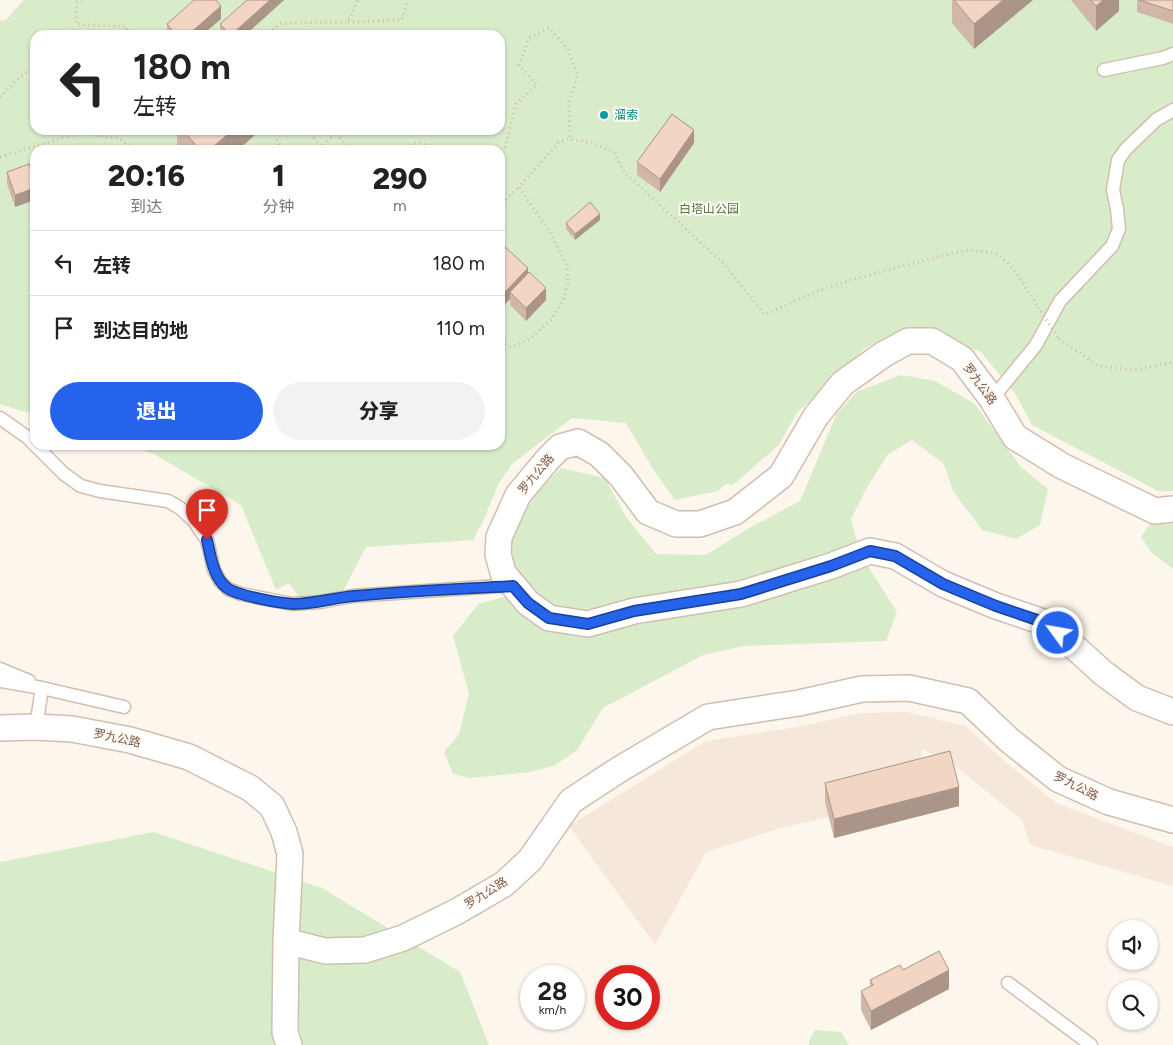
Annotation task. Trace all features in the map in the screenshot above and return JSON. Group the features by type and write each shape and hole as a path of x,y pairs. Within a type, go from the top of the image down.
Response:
{"street":[{"name":"罗九公路","path":"1173,509 1155,511 1062,466 1015,437 992,399 962,359 932,341 908,341 884,354 843,383 816,416 781,476 735,512 700,524 676,524 648,512 621,476 599,454 578,442 560,447 518,495 499,536 498,554 503,573 528,603 549,618 588,624 634,611 741,594 831,566 870,551 895,556 943,584 996,606 1046,623 1103,673 1137,698 1173,712"},
{"name":"罗九公路","path":"0,728 72,729 130,740 190,757 250,788 272,806 284,832 290,854 286,940 325,951 365,950 403,938 456,912 504,884 530,860 571,801 620,769 708,717 799,703 862,689 909,688 968,702 1009,740 1058,779 1109,802 1173,820"},
{"path":"286,940 285,1032 289,1045"}],"lane":[{"path":"1104,70 1163,58 1173,54"},
{"path":"992,399 1036,345 1060,301 1112,246 1119,229 1113,190 1118,160 1126,149 1156,120 1173,110"},
{"path":"0,418 30,440"},
{"path":"40,450 64,474 81,486 100,491 168,501 180,508 193,520 207,540 214,570 220,581 228,589 241,594 292,604 320,602 352,596 513,586"},
{"path":"0,669 42,688"},
{"path":"0,681 42,688 124,707"},
{"path":"36,727 42,688"},
{"path":"1008,983 1091,1045"}],"path":[{"path":"82,0 77,2 76,24 126,28 126,30"},
{"path":"348,22 358,0"},
{"path":"272,30 282,23 402,20 408,0"},
{"path":"505,147 516,104 537,85 519,65 529,38 549,28 568,49 578,76 568,100 570,138"},
{"path":"0,97 20,77 30,70"},
{"path":"40,145 72,135"},
{"path":"95,135 118,138 128,145"},
{"path":"311,135 319,145"},
{"path":"323,145 335,135"},
{"path":"337,135 346,145"},
{"path":"505,200 558,143 570,138 594,144 614,153 625,173 725,265 765,314 815,292 851,280 941,256 968,250 995,253 1008,263 1021,280 1059,339 1099,366 1134,370 1173,362"},
{"path":"410,145 419,142 426,145"},
{"path":"0,157 30,148"},
{"path":"505,345 512,347 530,340 552,319 562,302 568,285 567,266 555,242 519,186"}],"shaded area":[{"path":"907,712 965,726 1056,803 1173,847 1173,886 1030,845 1022,820 954,765 922,749 918,795 778,829 706,852 655,945 569,826 706,741 797,727 860,713"}],"green space":[{"name":"白塔山公园","path":"24,0 1173,0 1173,491 1158,491 1032,425 1016,395 981,352 926,332 889,335 864,349 796,414 779,445 733,485 726,484 718,491 675,500 653,469 626,423 572,418 512,464 499,483 474,540 366,547 342,593 300,598 289,583 276,590 241,505 152,453 143,450 505,450 505,145 30,145 30,413 0,404 0,21 6,20"},
{"path":"901,375 935,381 974,403 1021,467 1048,489 1040,525 1016,539 982,530 953,491 944,464 912,440 888,454 866,489 851,519 861,555 897,612 886,641 744,646 703,655 603,708 577,750 554,766 530,772 469,778 453,774 444,752 459,734 469,694 453,636 478,604 512,595 512,532 536,494 561,468 605,478 626,517 656,554 706,555 751,527 800,501 837,413 858,391"},
{"path":"1150,524 1173,524 1173,569 1152,553 1141,537"},
{"path":"154,832 322,888 460,972 489,1045 0,1045 0,862"},
{"path":"815,1030 841,1032 849,1045 809,1045"}],"building":[{"path":"194,0 216,0 221,6 194,30 172,30 167,24"},
{"path":"247,0 270,0 237,30 225,30 220,24"},
{"path":"954,0 1003,0 974,24"},
{"path":"1091,0 1103,0 1096,6"},
{"path":"1139,0 1173,0 1173,11"},
{"path":"672,114 694,130 660,179 637,162"},
{"path":"187,135 227,135 215,145 196,145"},
{"path":"29,164 30,190 15,195 7,172"},
{"path":"590,202 600,214 575,234 566,223"},
{"path":"505,247 528,268 505,292"},
{"path":"529,272 546,288 526,308 510,292"},
{"path":"950,751 959,787 834,819 825,783"},
{"path":"939,951 949,970 871,1011 861,991 873,985 870,980 900,965 903,970"}],"place":[{"name":"溜索","path":"604,115"}],"route":[{"path":"207,540 214,570 220,581 228,589 241,594 292,604 320,602 352,596 513,586 528,603 549,618 588,624 634,611 741,594 831,566 870,551 895,556 943,584 996,606 1046,623 1058,633"}]}
